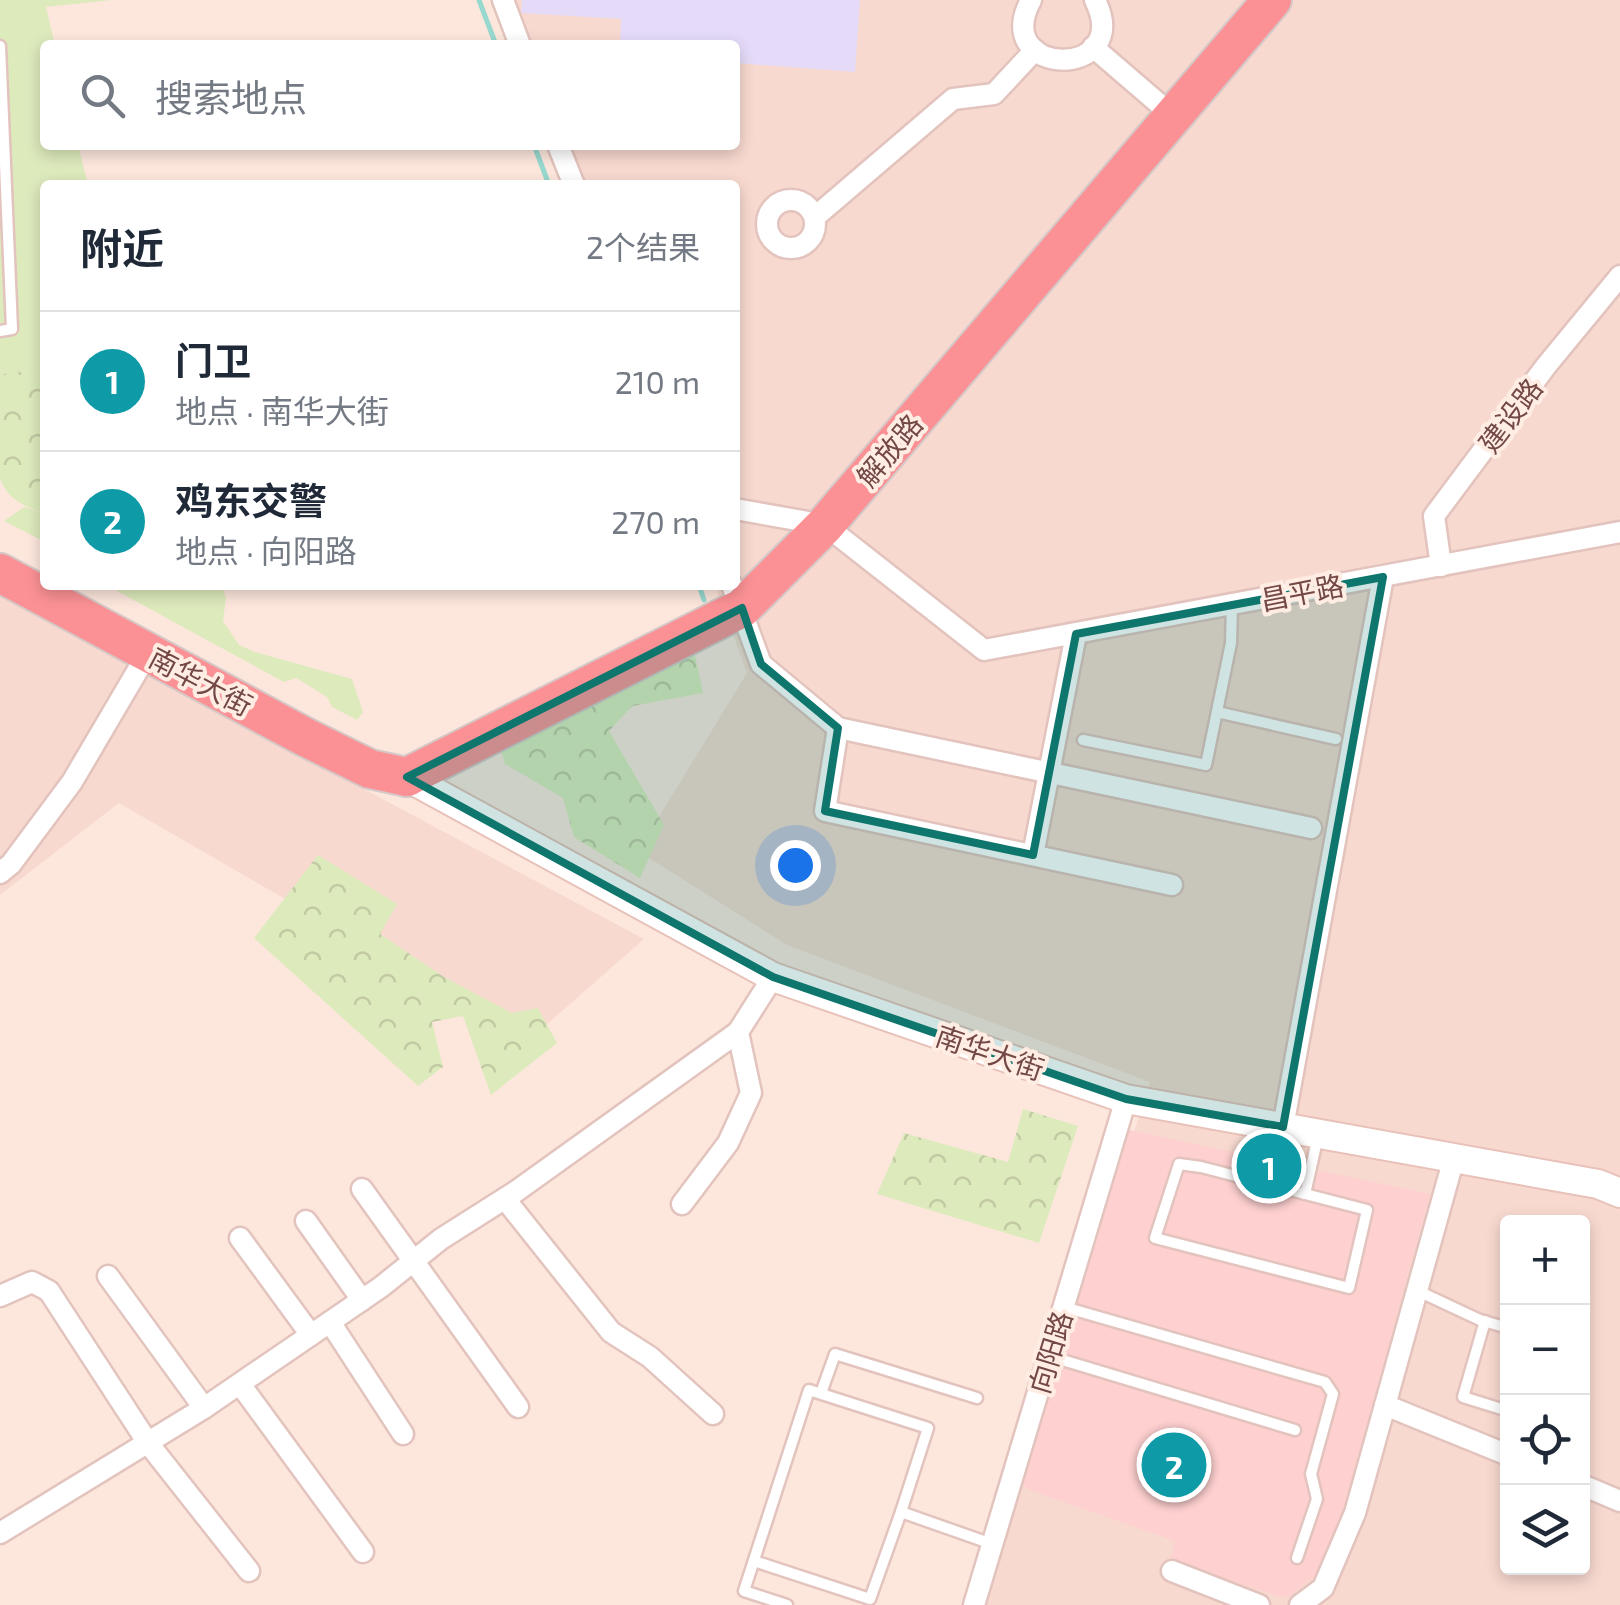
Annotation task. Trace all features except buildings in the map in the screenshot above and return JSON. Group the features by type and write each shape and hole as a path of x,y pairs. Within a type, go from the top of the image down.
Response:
{"highway":[{"name":"解放路","path":"407,777 737,597 825,526 1272,0"},
{"path":"0,556 40,577"},
{"name":"南华大街","path":"0,573 151,646"},
{"name":"南华大街","path":"62,590 151,646 370,769 407,777"}],"main road":[{"name":"南华大街","path":"407,777 773,976 1126,1098 1598,1184 1620,1193"}],"street":[{"path":"503,0 518,40"},
{"path":"1031,0 1024,14 1028,40 1046,58 1059,61 1084,55 1100,36 1102,23 1095,0"},
{"path":"1094,46 1172,115"},
{"path":"815,217 953,100 994,94 1036,50"},
{"path":"560,150 572,180"},
{"name":"建设路","path":"1441,566 1434,516 1546,366 1620,276"},
{"path":"740,510 825,526"},
{"name":"昌平路","path":"825,526 984,650 1620,532"},
{"path":"1300,1130 1384,576"},
{"path":"737,597 761,664 838,728 1311,828"},
{"path":"1033,855 1076,634"},
{"path":"0,873 11,864 72,782 151,646"},
{"path":"838,728 825,811 1172,885"},
{"path":"0,1533 240,1384 738,1032 773,976"},
{"path":"682,1204 728,1143 752,1093 738,1032"},
{"name":"向阳路","path":"974,1605 1126,1098"},
{"path":"1300,1605 1323,1588 1355,1513 1454,1158"},
{"path":"362,1189 518,1408"},
{"path":"505,1199 612,1332 650,1358 713,1414"},
{"path":"306,1221 362,1300"},
{"path":"240,1238 312,1334"},
{"path":"108,1276 204,1408"},
{"path":"0,1296 32,1282 49,1291 148,1443 249,1571"},
{"path":"330,1322 402,1434"},
{"path":"240,1384 363,1552"},
{"path":"1385,1405 1500,1452"},
{"path":"1590,1488 1620,1500"},
{"path":"1172,1571 1259,1605"}],"lane":[{"path":"0,46 12,329 0,332"},
{"path":"1083,740 1206,765 1231,643 1232,605"},
{"path":"1217,712 1336,739"},
{"path":"1284,1189 1300,1130"},
{"path":"1300,1130 1305,1194"},
{"path":"1178,1164 1305,1194 1367,1210 1348,1288 1155,1238 1178,1164"},
{"path":"1417,1290 1500,1326"},
{"path":"1064,1306 1325,1382 1333,1394 1310,1474 1317,1499 1297,1558"},
{"path":"1484,1321 1464,1397 1500,1408"},
{"path":"821,1394 835,1354 977,1398"},
{"path":"1049,1356 1294,1430"},
{"path":"754,1562 870,1598 928,1428 809,1390 744,1591 787,1605"},
{"path":"901,1512 992,1544"}],"highlighted area":[{"path":"1383,577 1283,1127 1126,1099 773,977 407,777 742,608 761,664 838,728 825,811 1033,855 1076,634"}],"shaded area":[{"path":"498,0 1620,0 1620,1605 982,1605 1150,1082 787,945 638,851 747,673 717,590 740,590 740,180 564,180 553,150 740,150 740,40 512,40"},
{"path":"522,0 860,0 855,72 740,63 740,40 620,40 621,19 521,13"},
{"path":"0,594 644,939 529,1040 119,803 0,895"},
{"path":"1125,1129 1430,1194 1334,1543 1319,1573 1289,1596 1281,1597 1170,1560 1175,1541 1027,1489 1019,1480"}],"green space":[{"path":"0,0 111,0 46,7 54,40 40,40 40,150 79,150 87,180 40,180 40,376 22,372 0,375"},
{"path":"13,371 40,376 40,512 12,497 0,478 0,375"},
{"path":"24,507 40,512 40,539 4,521"},
{"path":"223,590 223,621 239,645 352,679 363,712 357,720 332,707 327,697 296,678 284,682 117,591"},
{"path":"694,650 703,693 632,706 609,731 664,825 640,878 574,837 563,798 505,764 496,733"},
{"path":"318,855 397,904 380,934 444,977 512,1013 538,1008 557,1043 491,1095 463,1016 432,1022 443,1067 418,1086 254,938"},
{"path":"1023,1109 1078,1126 1039,1243 877,1194 904,1133 1008,1162"}],"waterway":[{"path":"479,0 494,40"},
{"path":"536,150 547,180"},
{"path":"701,590 704,600"}],"place":[{"name":"门卫","path":"1269,1166"},
{"name":"鸡东交警","path":"1174,1465"}]}
